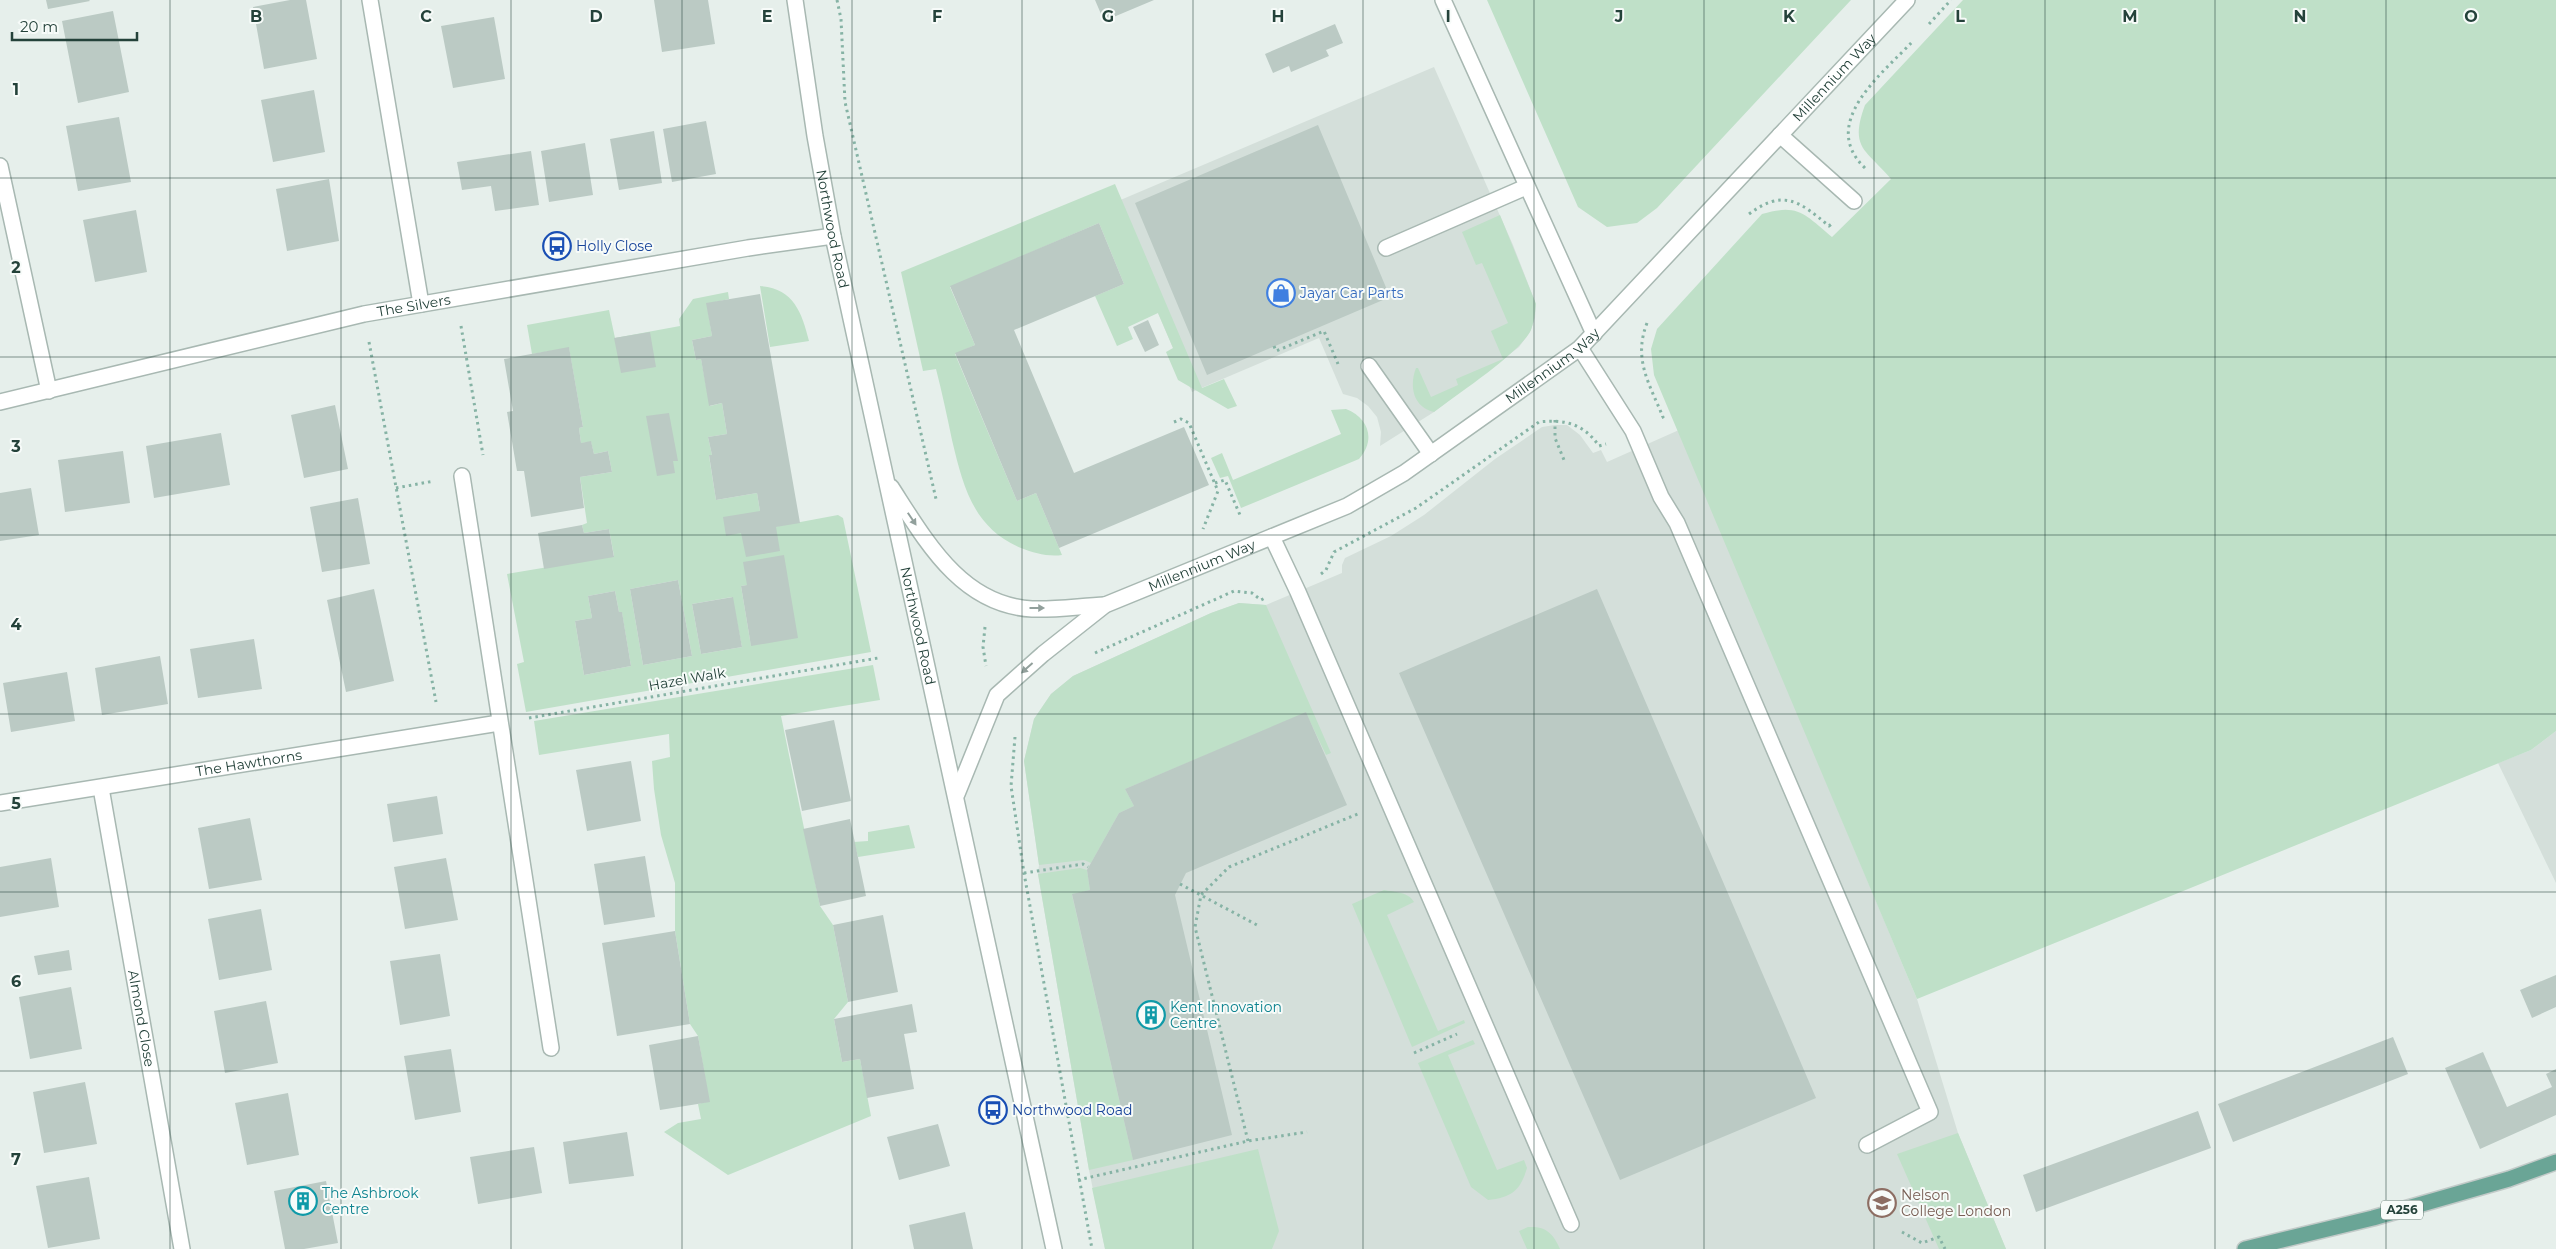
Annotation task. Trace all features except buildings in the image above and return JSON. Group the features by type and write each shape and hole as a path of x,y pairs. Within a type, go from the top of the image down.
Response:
{"main road":[{"name":"A256","path":"2245,1249 2382,1215 2508,1179 2556,1162"}],"street":[{"path":"370,0 421,304"},
{"name":"Northwood Road","path":"795,0 815,136 833,236 1054,1249"},
{"path":"1443,0 1594,334"},
{"name":"Millennium Way","path":"956,794 997,695 1043,654 1105,604 1348,506 1432,454 1580,348 1907,0"},
{"path":"1780,136 1854,201"},
{"path":"0,166 49,391"},
{"path":"1386,248 1526,187"},
{"name":"The Silvers","path":"0,402 364,314 748,248 833,236"},
{"path":"1580,348 1634,431 1662,497 1677,523 1930,1112 1867,1146"},
{"path":"1368,366 1432,454"},
{"path":"462,476 551,1048"},
{"name":"Millennium Way","path":"885,478 915,524 958,580 988,600 1032,609 1105,604"},
{"path":"1272,537 1298,592 1571,1224"},
{"name":"The Hawthorns","path":"0,803 442,734 499,723"},
{"name":"Almond Close","path":"101,788 182,1249"}],"path":[{"path":"837,0 841,19 845,102 939,507"},
{"path":"1924,29 1951,0"},
{"path":"1870,172 1852,156 1847,133 1856,102 1917,37"},
{"path":"1748,215 1761,206 1775,200 1791,199 1808,208 1830,226 1838,218"},
{"path":"396,488 486,473 456,298"},
{"path":"364,314 442,734"},
{"path":"1652,317 1647,322 1642,337 1640,356 1663,417"},
{"path":"1274,346 1276,351 1324,331 1341,370"},
{"path":"1174,422 1181,419 1189,423 1218,491 1203,529"},
{"path":"1326,570 1334,552 1416,508 1539,422 1555,420 1573,423 1591,436 1599,446"},
{"path":"1555,420 1555,438 1564,460"},
{"path":"1215,484 1225,480 1240,515"},
{"path":"1092,654 1234,591 1252,593 1261,600 1268,596"},
{"path":"988,600 983,647 988,671 1006,719 1017,725 1012,748 1011,786 1024,873 1092,1249"},
{"name":"Hazel Walk","path":"499,723 878,658"},
{"path":"1248,1141 1195,927 1201,895 1229,867 1362,812"},
{"path":"1024,873 1083,864 1088,867"},
{"path":"1180,884 1256,926"},
{"path":"1414,1053 1484,1023"},
{"path":"1078,1180 1248,1141 1307,1132"},
{"path":"1902,1232 1922,1243 1939,1237 1945,1249"}],"shaded area":[{"path":"1434,67 1513,245 1536,304 1535,318 1530,332 1519,347 1434,412 1380,446 1381,432 1377,417 1368,406 1357,398 1343,394 1319,338 1192,392 1111,204"},
{"path":"1567,425 1580,435 1593,453 1601,450 1607,462 1679,430 1917,999 1958,1133 2006,1249 1105,1249 1089,1170 1038,874 1039,865 1024,761 1034,719 1051,694 1073,676 1211,613 1239,603 1266,605 1342,573 1342,565 1345,558 1391,536 1424,515 1495,459 1542,427"},
{"path":"2556,731 2556,883 2498,763 2531,750"}],"green space":[{"path":"1487,0 1851,0 1657,208 1637,223 1607,227 1578,207"},
{"path":"1963,0 2556,0 2556,731 2531,750 1917,999 1654,375 1651,349 1657,329 1762,214 1785,210 1801,213 1832,237 1891,179 1868,154 1860,140 1860,120 1865,105"},
{"path":"1115,184 1202,388 1224,379 1237,406 1228,409 1178,380 1166,352 1173,348 1158,313 1128,327 1133,339 1117,346 1095,296 1124,284 1099,223 950,287 975,345 955,354 1017,501 1036,493 1062,555 1041,554 1021,548 1005,540 981,517 973,504 956,457 936,369 923,371 901,272"},
{"path":"1500,215 1536,304 1531,330 1525,339 1501,362 1434,412 1421,406 1417,401 1413,389 1416,368 1418,368 1431,397 1458,385 1456,379 1503,359 1491,331 1508,323 1482,263 1476,265 1462,232"},
{"path":"760,286 781,291 794,303 803,320 809,341 770,347"},
{"path":"728,292 729,299 707,304 712,336 692,340 696,360 701,359 710,406 722,403 727,434 708,437 712,455 709,456 716,500 757,493 763,529 838,515 843,518 871,652 526,712 517,664 524,662 507,574 614,556 609,529 584,533 582,525 587,523 580,477 612,472 608,451 594,454 591,442 581,443 579,428 583,427 569,348 532,354 527,325 609,310 615,338 680,326 679,319 693,299","holes":["678,580 692,656 643,665 630,589","747,585 751,646 741,586","615,591 619,612 622,613 631,666 584,675 575,621 592,618 588,596","732,597 742,647 701,654 692,604"]},
{"path":"1346,409 1360,418 1368,430 1367,444 1359,459 1241,508 1228,476 1220,478 1211,458 1222,453 1233,480 1341,434 1331,410"},
{"path":"1239,603 1266,605 1331,753 1326,755 1306,713 1125,789 1134,806 1119,813 1091,863 1084,860 1039,865 1024,761 1034,719 1051,694 1073,676 1211,613"},
{"path":"873,665 880,700 781,716 820,906 833,925 848,1002 834,1019 842,1062 860,1059 871,1116 728,1175 664,1132 678,1123 701,1119 698,1104 709,1101 698,1036 690,1024 675,931 675,883 661,835 654,789 652,761 670,757 669,734 539,755 534,721"},
{"path":"909,825 915,848 858,857 854,842 868,841 868,832"},
{"path":"1080,868 1087,870 1090,890 1072,895 1133,1160 1089,1170 1038,874"},
{"path":"1384,890 1405,894 1414,902 1387,915 1438,1031 1464,1020 1465,1023 1412,1047 1352,904"},
{"path":"1473,1040 1475,1044 1448,1055 1497,1170 1524,1160 1527,1168 1514,1192 1503,1197 1488,1200 1471,1187 1418,1063"},
{"path":"1958,1133 2006,1249 1939,1249 1897,1154"},
{"path":"1258,1149 1279,1231 1272,1249 1105,1249 1092,1188"},
{"path":"1528,1227 1544,1229 1552,1235 1560,1249 1527,1249 1519,1231"}],"place":[{"name":"Holly Close","path":"557,246"},
{"name":"Jayar Car Parts","path":"1281,293"},
{"name":"Kent Innovation Centre","path":"1151,1015"},
{"name":"Northwood Road","path":"993,1110"},
{"name":"The Ashbrook Centre","path":"303,1201"},
{"name":"Nelson College London","path":"1882,1203"}]}
